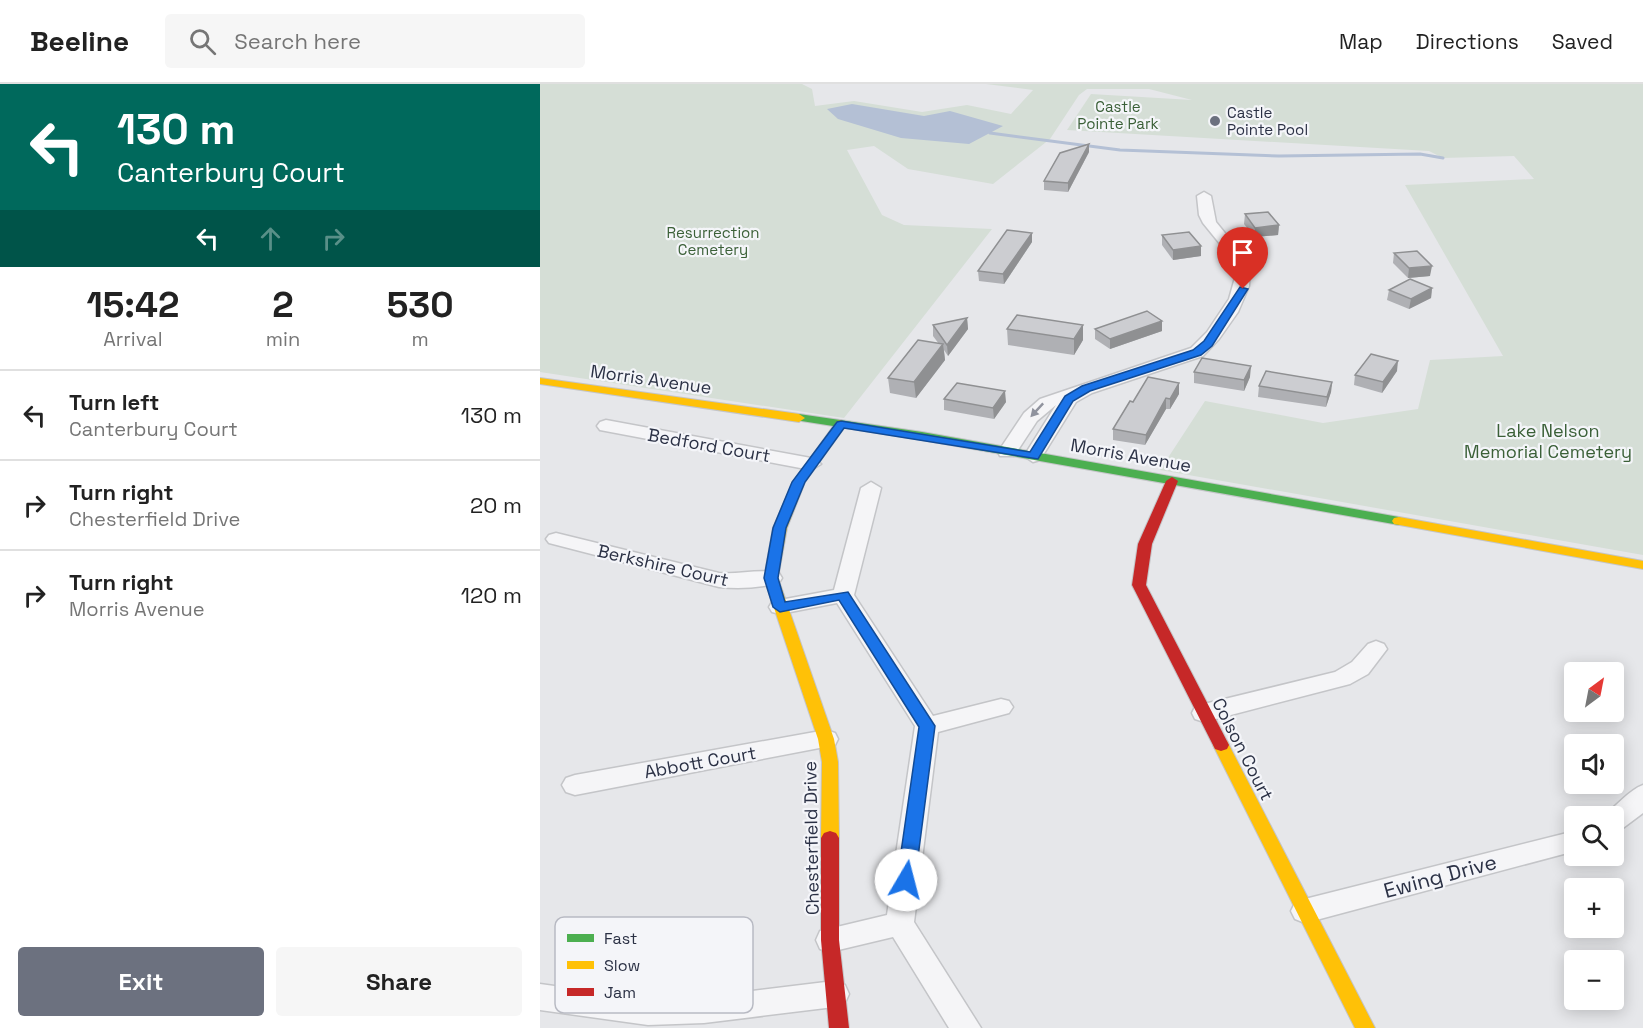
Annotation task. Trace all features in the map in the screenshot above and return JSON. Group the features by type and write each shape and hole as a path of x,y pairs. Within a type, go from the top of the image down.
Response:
{"street":[{"path":"1007,452 1032,415 1045,401 1057,395 1086,389 1197,352 1208,344 1243,289 1244,267 1210,223 1206,215 1204,196"},
{"name":"Morris Avenue","path":"540,381 841,424 1033,456 1643,565"},
{"path":"1033,456 1069,398 1086,389"},
{"name":"Chesterfield Drive","path":"838,1028 830,940 830,762 826,740 771,578 780,528 799,482 841,424"},
{"name":"Bedford Court","path":"606,426 811,464"},
{"name":"Colson Court","path":"1172,481 1144,541 1139,561 1139,585 1365,1028"},
{"path":"871,488 843,595 927,726 900,924 966,1028"},
{"name":"Berkshire Court","path":"555,539 719,580 737,582 771,578"},
{"path":"780,607 843,595"},
{"path":"1204,713 1342,678 1360,668 1376,649"},
{"path":"927,726 1001,707"},
{"name":"Abbott Court","path":"575,785 826,740"},
{"path":"1624,814 1643,795"},
{"name":"Ewing Drive","path":"1305,911 1564,844"},
{"path":"830,940 900,924"},
{"path":"753,1004 834,994"},
{"path":"540,997 555,999"}],"green space":[{"path":"540,84 802,84 812,89 815,106 854,101 922,112 967,105 1011,114 1033,90 986,84 1643,84 1643,555 1160,470 1205,401 1323,423 1418,409 1430,360 1503,356 1405,185 1534,179 1514,156 1443,158 1429,151 1067,130 1091,94 1192,100 1149,89 1087,89 1079,95 1050,139 993,184 908,169 874,146 847,150 882,215 904,225 992,229 844,418 540,372"}],"water":[{"path":"852,104 924,116 950,111 1003,126 969,144 901,138 838,119 827,109"}],"building":[{"path":"1089,144 1068,183 1044,181 1060,153"},
{"path":"1268,212 1279,225 1255,228 1245,214"},
{"path":"1007,230 1032,233 1003,274 978,271"},
{"path":"1189,232 1201,246 1173,250 1162,235"},
{"path":"1417,251 1432,266 1409,268 1394,253"},
{"path":"1410,279 1432,288 1411,299 1389,290"},
{"path":"1147,311 1162,321 1110,339 1095,329"},
{"path":"1017,315 1083,325 1074,339 1007,329"},
{"path":"967,318 947,345 933,325"},
{"path":"918,340 943,344 914,382 888,378"},
{"path":"1371,354 1398,361 1383,382 1355,375"},
{"path":"1202,358 1251,366 1244,380 1194,372"},
{"path":"1266,371 1332,382 1327,397 1259,386"},
{"path":"1148,377 1179,383 1170,399 1166,398 1146,435 1113,429 1130,401 1133,402"},
{"path":"957,383 1005,391 993,408 944,399"}],"waterway":[{"path":"990,133 1120,150 1279,156 1420,154 1443,158"}],"traffic: fast":[{"path":"799,418 922,436 1399,521"}],"traffic: slow":[{"path":"540,381 799,418"},
{"path":"830,838 830,762 826,739 771,578 780,528 799,482 841,424"},
{"path":"1399,521 1643,565"},
{"path":"1221,745 1365,1028"}],"traffic: jam":[{"path":"1172,481 1145,544 1139,585 1221,745"},
{"path":"830,838 830,940 839,1028"}],"place":[{"name":"Castle Pointe Pool","path":"1215,121"}],"route":[{"path":"906,880 927,726 843,595 780,607 771,578 780,528 799,482 841,424 1033,456 1069,398 1086,389 1197,352 1208,344 1243,289"}],"park label":[{"name":"Castle Pointe Park","path":"1118,114"},
{"name":"Resurrection Cemetery","path":"713,240"},
{"name":"Lake Nelson Memorial Cemetery","path":"1548,440"}]}
